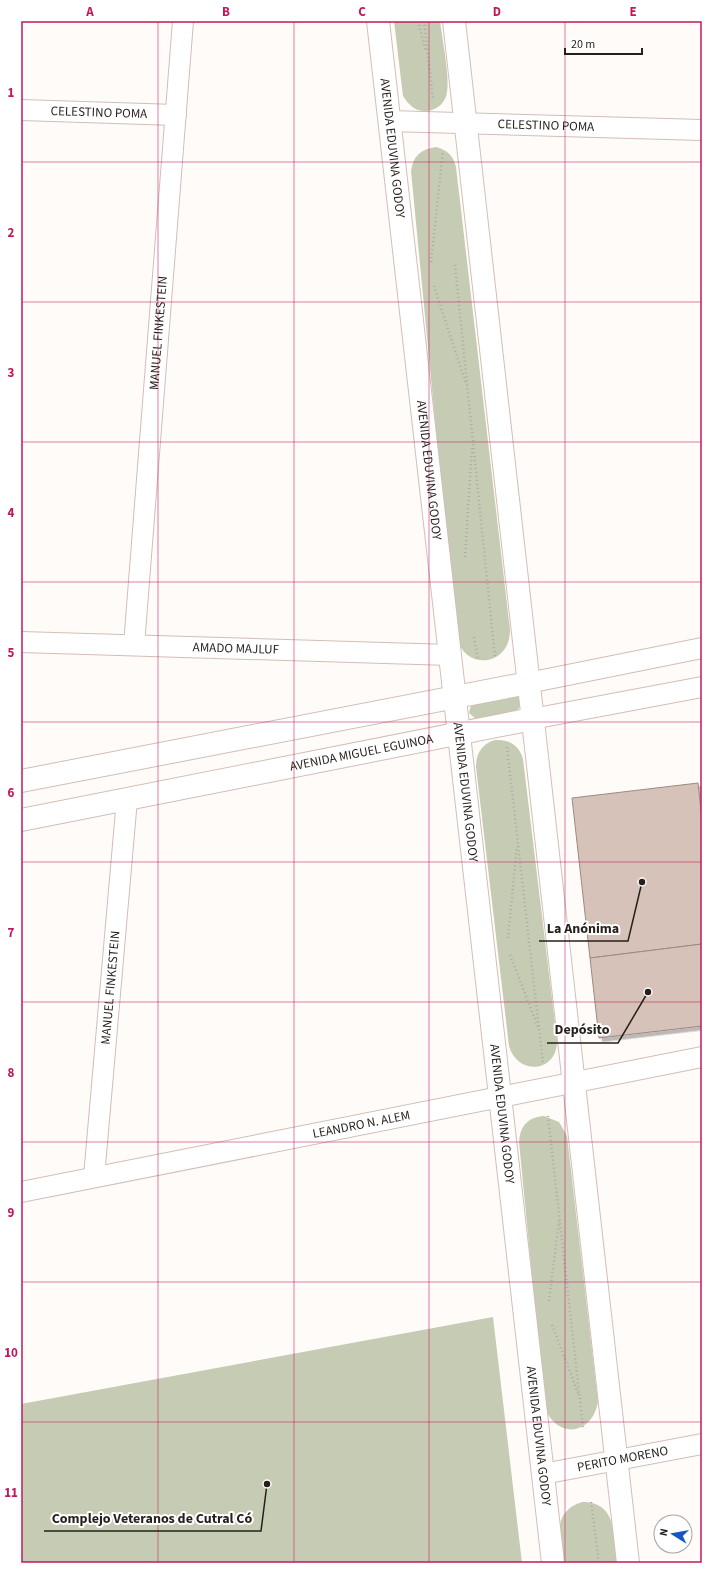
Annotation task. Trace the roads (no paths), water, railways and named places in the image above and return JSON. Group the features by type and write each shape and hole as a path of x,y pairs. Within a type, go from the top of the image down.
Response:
{"main road":[{"name":"AVENIDA EDUVINA GODOY","path":"378,21 553,1563"},
{"path":"454,21 628,1563"},
{"path":"21,781 528,683"},
{"name":"AVENIDA MIGUEL EGUINOA","path":"21,820 532,719"}],"street":[{"name":"MANUEL FINKESTEIN","path":"134,645 183,21"},
{"name":"CELESTINO POMA","path":"21,110 176,115"},
{"name":"CELESTINO POMA","path":"390,121 702,130"},
{"name":"AMADO MAJLUF","path":"21,642 450,655"},
{"path":"528,683 702,648"},
{"name":"AVENIDA MIGUEL EGUINOA","path":"532,719 702,686"},
{"name":"MANUEL FINKESTEIN","path":"94,1177 127,799"},
{"name":"LEANDRO N. ALEM","path":"21,1192 702,1057"},
{"name":"PERITO MORENO","path":"543,1474 702,1444"}],"place":[{"name":"La Anónima","path":"642,882"},
{"name":"Depósito","path":"648,992"},
{"name":"Complejo Veteranos de Cutral Có","path":"267,1484"}]}
